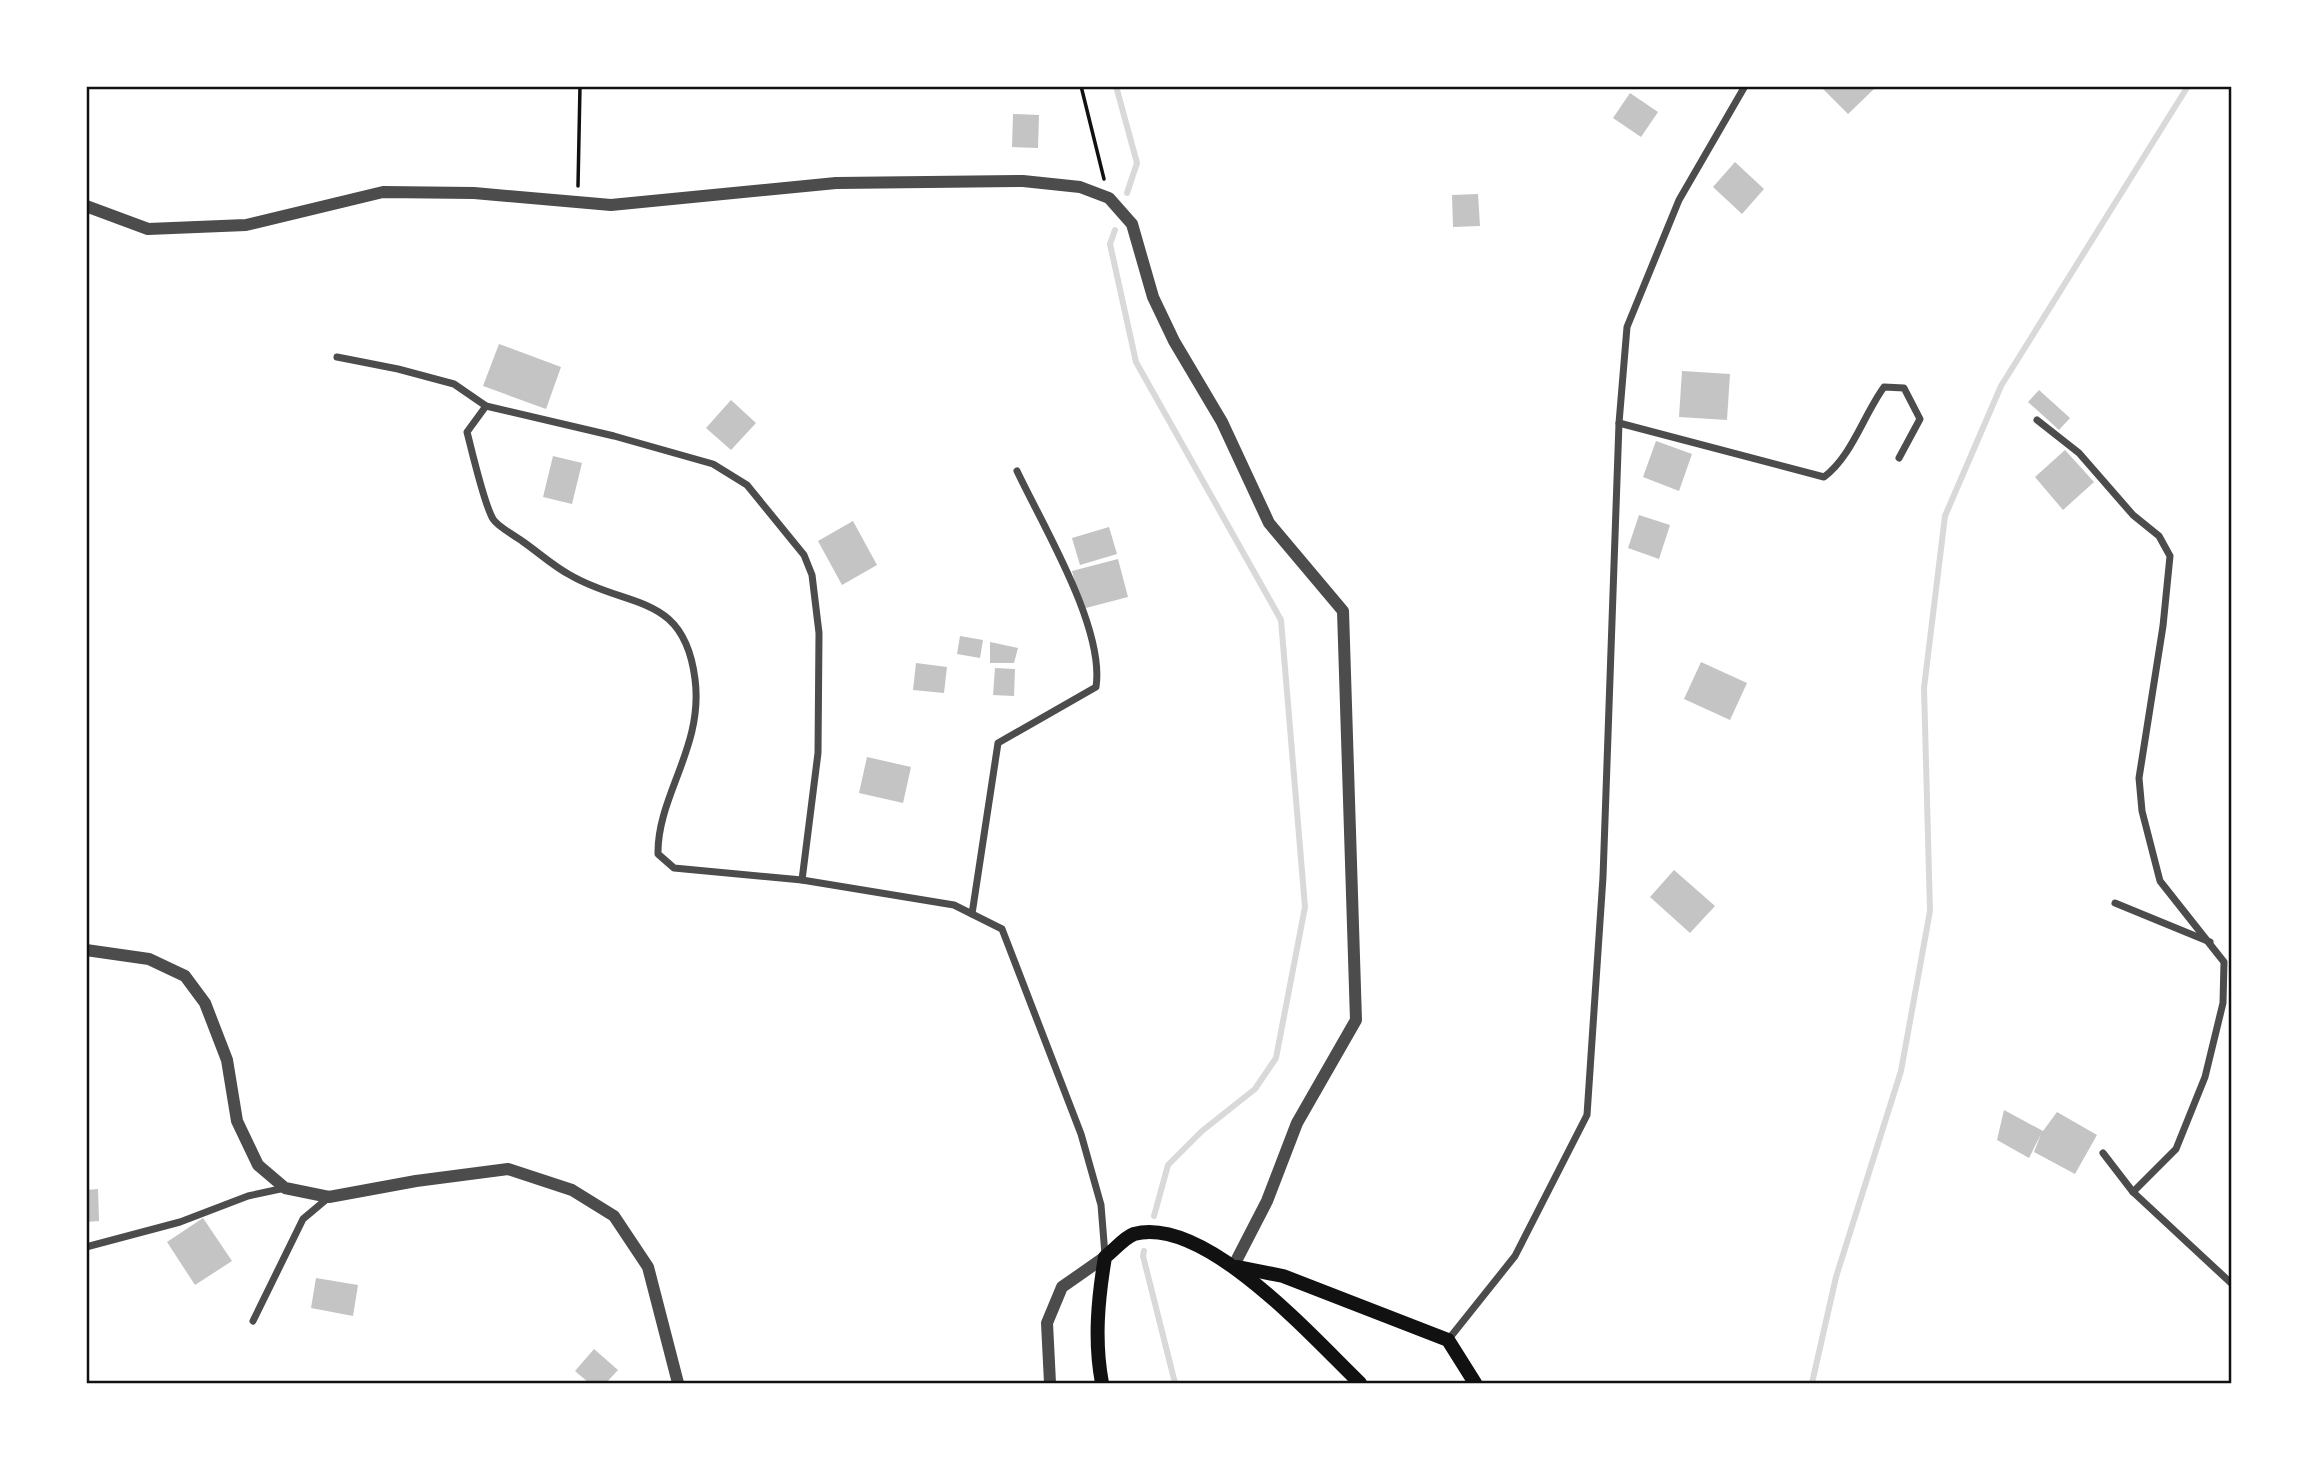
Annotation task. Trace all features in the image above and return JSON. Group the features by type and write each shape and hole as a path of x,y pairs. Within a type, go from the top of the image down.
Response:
{"main road":[{"path":"1102,1383 1098,1363 1097,1303 1105,1257 1133,1234 1165,1233 1198,1245 1233,1266 1267,1293 1360,1383"},
{"path":"1233,1266 1283,1276 1448,1340 1475,1383"}],"street":[{"path":"1448,1340 1515,1256 1587,1115 1603,877 1619,423 1627,327 1679,200 1745,86"},
{"path":"86,206 148,229 246,225 383,192 474,193 611,205 836,183 997,181 1080,187 1109,198 1132,224 1153,296 1174,341 1222,422 1269,523 1343,611 1356,1020 1297,1123 1267,1201 1233,1266"},
{"path":"337,358 398,369 454,384 486,406 614,436 713,464 747,485 804,555 812,575 819,647 818,753 802,880"},
{"path":"1619,423 1824,477 1840,465 1884,387 1904,388 1920,419 1899,458"},
{"path":"486,406 467,432 493,520 571,576 654,607 676,627 688,646 695,680 695,717 682,768 658,836 658,854 674,868 802,880 954,905 1002,929 1081,1134 1101,1205 1105,1257 1062,1287 1047,1323 1050,1383"},
{"path":"2037,421 2079,453 2133,516 2159,536 2170,556 2163,626 2139,778 2142,811 2160,881 2224,961 2226,980 2205,1077 2176,1149 2133,1192"},
{"path":"972,914 998,743 1096,687 1099,668 1086,615 1017,471"},
{"path":"2115,903 2211,943"},
{"path":"86,950 149,959 185,976 205,1003 227,1060 237,1121 242,1132 258,1165 285,1188"},
{"path":"2103,1153 2133,1192 2232,1284"},
{"path":"86,1247 180,1222 248,1196 285,1188 329,1197 509,1169 572,1190 614,1216 648,1267 678,1383"},
{"path":"253,1321 303,1219 329,1197"}],"path":[{"path":"578,202 580,86"},
{"path":"1081,86 1109,198"}],"building":[{"path":"1820,86 1871,86 1874,89 1848,114"},
{"path":"1630,93 1658,112 1641,137 1613,118"},
{"path":"1013,114 1039,115 1038,148 1012,147"},
{"path":"1735,162 1764,189 1742,214 1713,187"},
{"path":"1478,194 1480,226 1453,227 1452,195"},
{"path":"499,344 561,367 546,409 483,386"},
{"path":"1682,371 1730,374 1727,420 1679,417"},
{"path":"2039,390 2070,418 2059,430 2028,402"},
{"path":"731,400 756,423 731,450 706,428"},
{"path":"1656,441 1692,454 1679,491 1643,477"},
{"path":"2065,450 2094,482 2063,510 2035,477"},
{"path":"553,456 582,463 572,504 543,497"},
{"path":"1639,515 1670,525 1659,559 1628,548"},
{"path":"853,521 877,565 842,585 818,541"},
{"path":"1109,527 1117,554 1080,565 1072,538"},
{"path":"1118,559 1128,597 1082,609 1072,571"},
{"path":"960,636 983,640 980,658 957,654"},
{"path":"990,642 1018,648 1014,663 990,663"},
{"path":"1701,662 1747,683 1730,720 1684,699"},
{"path":"916,663 947,667 944,693 913,690"},
{"path":"995,668 1015,669 1014,696 993,695"},
{"path":"867,757 911,767 903,803 859,793"},
{"path":"1674,870 1715,906 1690,933 1650,897"},
{"path":"2004,1110 2043,1131 2057,1112 2097,1135 2075,1174 2034,1152 2041,1134 2029,1158 1997,1140"},
{"path":"98,1189 99,1221 86,1222 86,1190"},
{"path":"203,1218 232,1261 195,1285 167,1242"},
{"path":"316,1278 358,1285 353,1316 311,1308"},
{"path":"594,1349 618,1370 606,1383 589,1383 575,1371"}],"waterway":[{"path":"1116,86 1137,163 1127,193"},
{"path":"1812,1383 1836,1277 1901,1071 1930,911 1924,688 1945,516 2001,386 2188,86"},
{"path":"1115,230 1110,244 1136,362 1281,620 1305,907 1276,1058 1255,1089 1202,1131 1168,1165 1154,1216"},
{"path":"1144,1251 1143,1256 1175,1383"}]}
